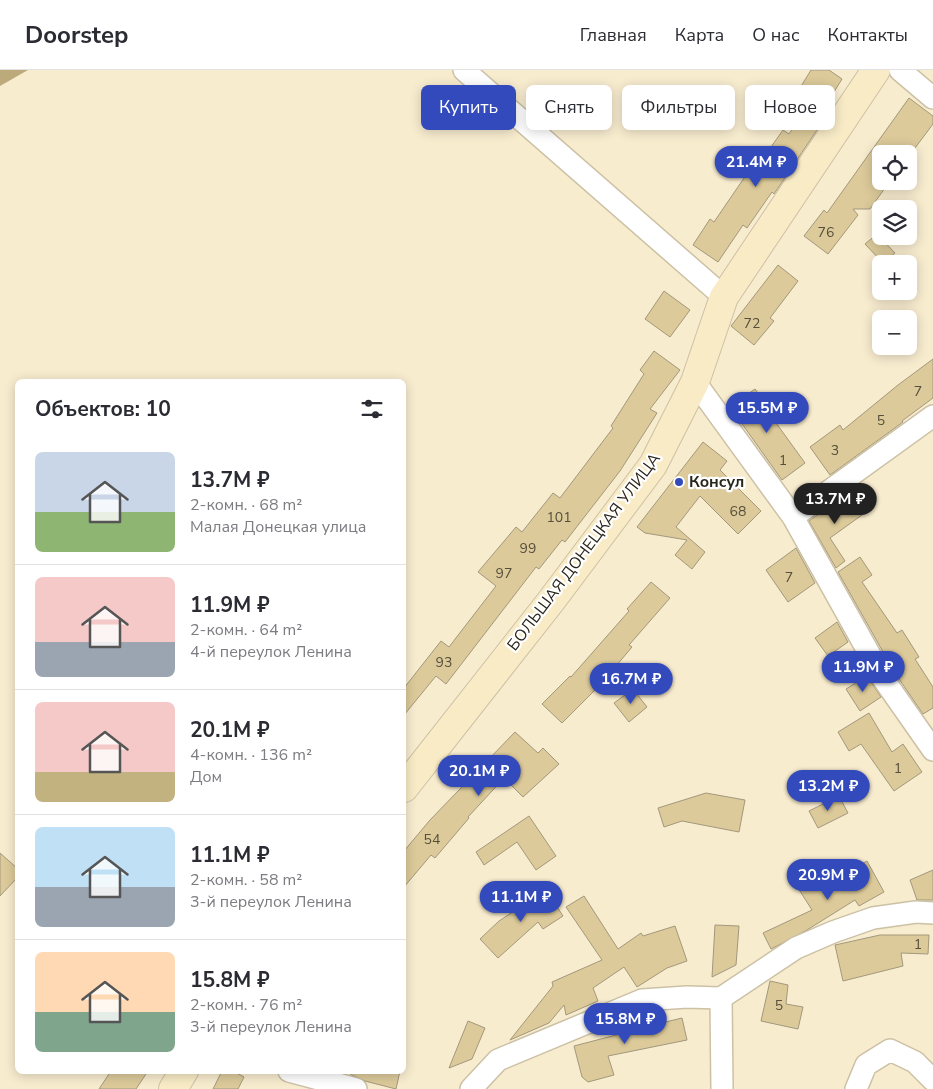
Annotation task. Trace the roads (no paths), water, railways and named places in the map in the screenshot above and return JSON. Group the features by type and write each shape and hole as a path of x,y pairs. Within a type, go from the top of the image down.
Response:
{"street":[{"path":"464,70 724,298"},
{"name":"БОЛЬШАЯ ДОНЕЦКАЯ УЛИЦА","path":"406,785 551,601 653,465 695,382 724,298 876,70"},
{"path":"900,70 933,98"},
{"path":"695,382 793,517 884,680 933,750"},
{"path":"793,517 933,416"},
{"path":"475,1088 498,1060 642,1000 687,996 721,998 796,948 833,932 873,918 916,912 933,913"},
{"path":"721,998 722,1089"},
{"path":"856,1089 866,1066 890,1050 915,1062 933,1080"},
{"path":"173,1089 182,1074"},
{"path":"301,1074 356,1089"}],"place":[{"name":"Консул","path":"679,482"}]}
